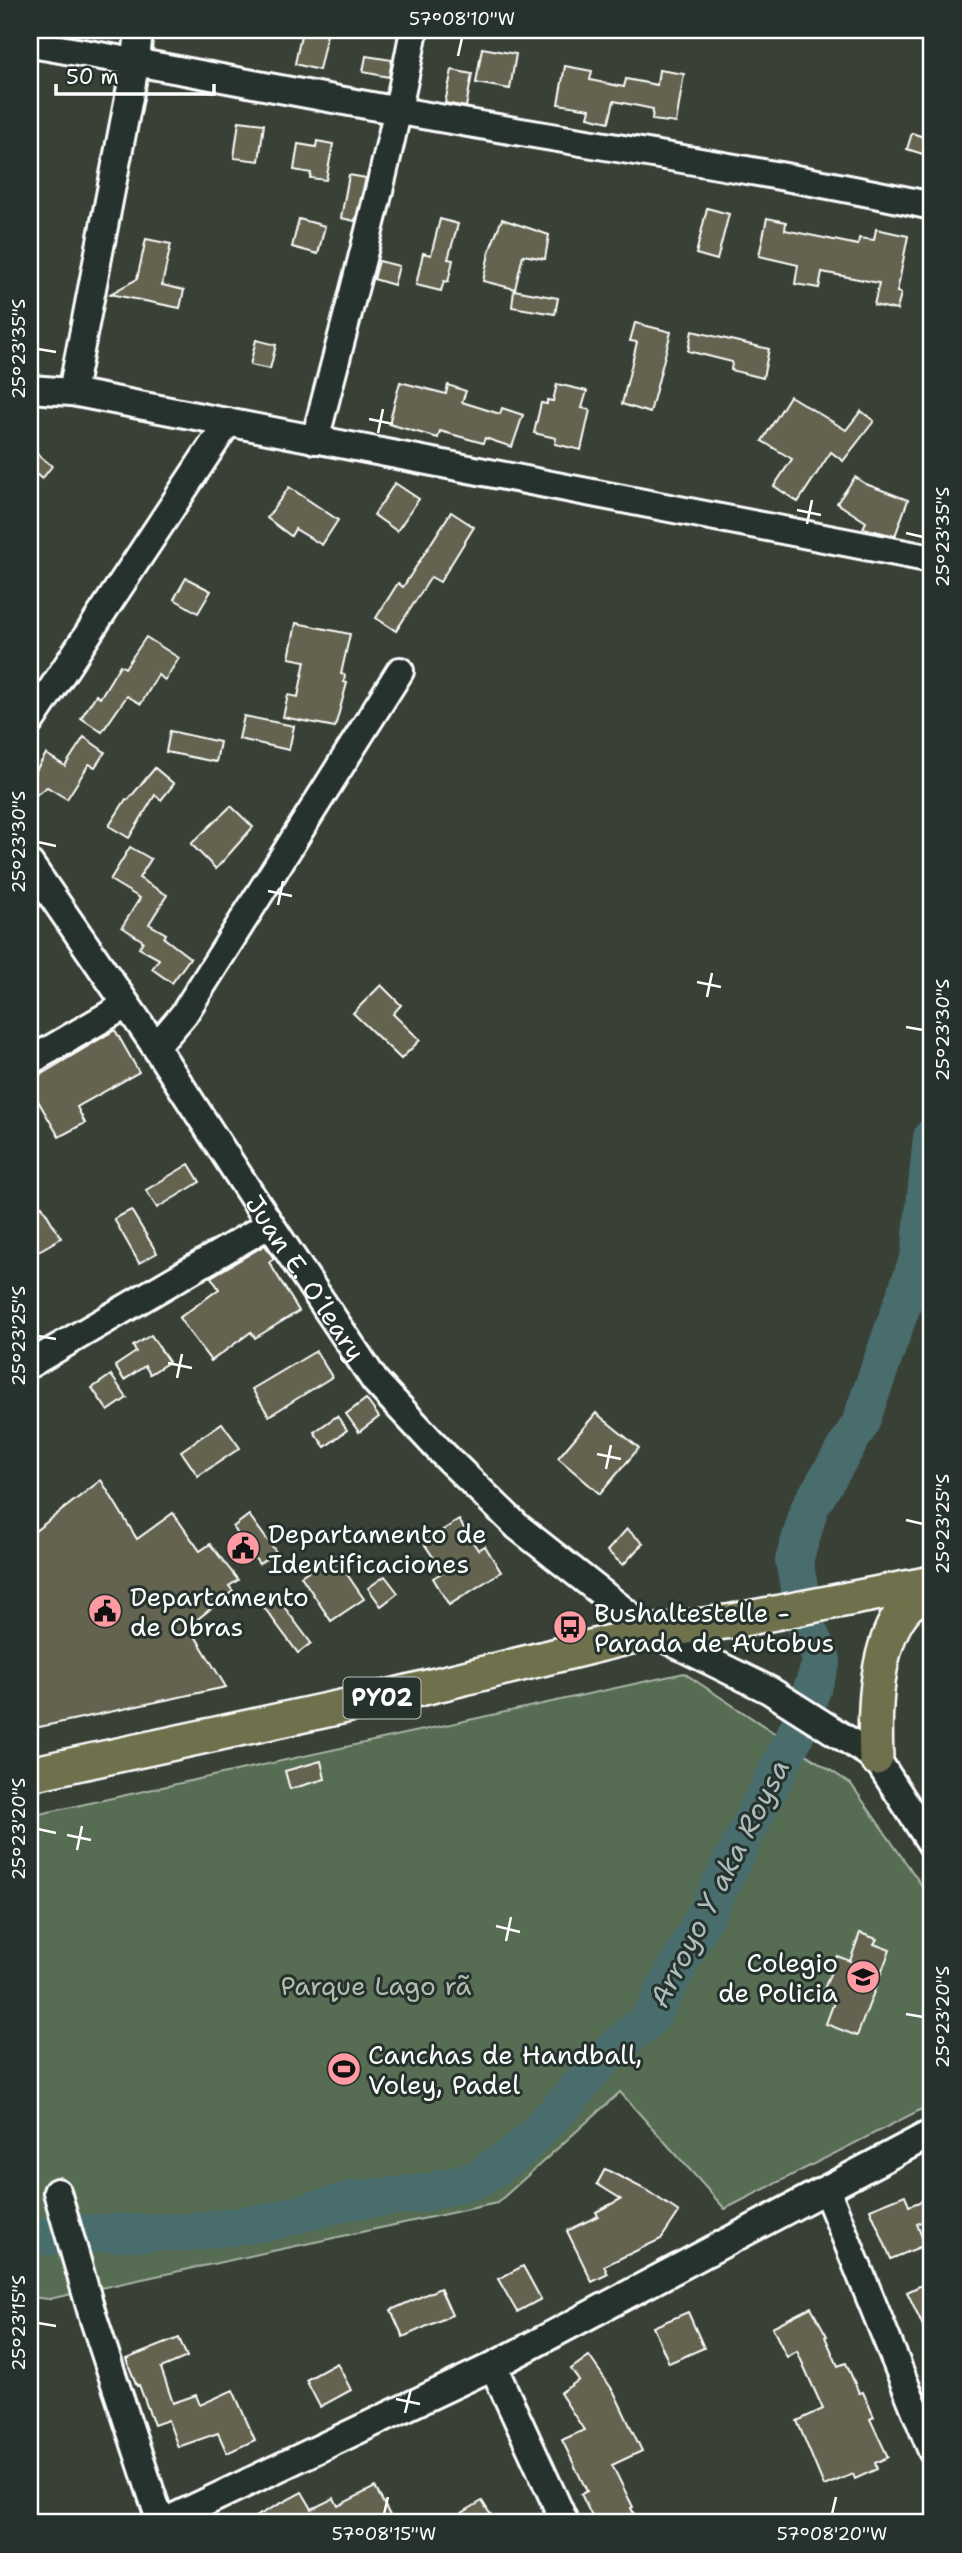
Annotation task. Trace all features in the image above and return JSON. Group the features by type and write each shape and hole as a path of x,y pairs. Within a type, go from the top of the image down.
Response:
{"main road":[{"name":"PY02","path":"30,1774 383,1698 651,1632 733,1621 878,1592 932,1585"},
{"path":"876,1758 875,1698 892,1628 904,1609 932,1585"}],"street":[{"path":"72,392 136,61 139,30"},
{"path":"315,440 371,229 399,111 414,30"},
{"path":"30,44 136,61 399,111 844,187 932,206"},
{"path":"30,389 72,392 932,559"},
{"path":"30,722 228,422"},
{"path":"153,1043 167,1034 184,1014 400,671"},
{"name":"Juan E. O´leary","path":"30,864 153,1043 375,1381 435,1446 518,1527 651,1632 769,1690 876,1758"},
{"path":"30,1061 126,1005"},
{"path":"30,1364 270,1224"},
{"path":"876,1758 932,1845"},
{"path":"57,2192 93,2317 162,2523 493,2366 932,2133"},
{"path":"826,2189 932,2451"},
{"path":"493,2366 565,2523"}],"green space":[{"name":"Parque Lago rã","path":"684,1673 851,1784 932,1900 932,2104 725,2209 620,2092 497,2203 49,2299 30,2297 30,1816"}],"building":[{"path":"302,30 328,30 319,70 295,64"},
{"path":"482,48 516,54 510,89 476,83"},
{"path":"366,56 392,60 389,77 363,72"},
{"path":"565,66 592,71 590,80 624,87 626,79 657,85 659,70 684,74 676,123 652,120 653,109 614,101 609,122 588,117 590,109 558,104"},
{"path":"452,70 472,74 466,107 445,103"},
{"path":"239,121 264,124 259,161 234,158"},
{"path":"912,133 932,140 932,157 907,149"},
{"path":"317,141 333,144 326,180 310,178 311,173 294,170 298,144 316,147"},
{"path":"349,175 366,178 355,221 341,218"},
{"path":"707,208 729,214 717,260 696,254"},
{"path":"767,218 786,222 785,230 858,245 859,238 874,240 876,229 908,236 897,292 901,293 897,310 874,305 879,283 822,272 819,288 795,284 798,265 759,256"},
{"path":"299,219 325,226 318,254 292,247"},
{"path":"440,219 458,224 448,259 453,260 448,282 444,281 441,291 416,285 423,253 431,255"},
{"path":"502,219 549,235 545,259 523,255 515,289 483,281 490,249"},
{"path":"146,239 171,244 162,285 184,290 180,308 110,294 137,279"},
{"path":"379,261 399,266 394,285 374,279"},
{"path":"514,290 558,298 555,314 512,307"},
{"path":"635,323 671,332 650,413 622,404 637,342 630,341"},
{"path":"692,331 769,349 763,378 731,370 732,362 688,351"},
{"path":"256,340 276,345 270,369 250,365"},
{"path":"400,382 446,394 448,385 466,391 462,402 500,414 502,408 523,415 512,447 485,438 483,443 440,431 438,438 389,424"},
{"path":"557,384 587,391 582,408 590,410 581,450 555,444 556,438 534,433 541,403 553,401"},
{"path":"790,396 846,430 861,411 874,421 843,461 831,452 798,502 774,486 792,459 762,441"},
{"path":"30,448 52,466 42,479 30,469"},
{"path":"855,477 908,500 895,536 863,528 866,522 837,503"},
{"path":"395,483 419,499 397,531 374,515"},
{"path":"289,487 338,520 322,545 295,529 291,536 267,518"},
{"path":"451,512 474,527 440,582 431,577 396,631 376,618 398,583 403,587"},
{"path":"186,578 211,591 198,613 174,599"},
{"path":"296,623 350,634 341,674 345,675 344,682 347,683 335,727 283,717 288,695 298,697 305,661 289,658"},
{"path":"146,637 179,658 165,680 158,675 141,704 127,696 102,732 81,718 96,695 100,698 120,665 125,668"},
{"path":"244,716 294,726 289,750 239,739"},
{"path":"170,731 220,742 216,762 166,752"},
{"path":"84,737 105,752 95,767 89,764 67,799 47,787 30,799 30,780 46,754 65,766"},
{"path":"155,768 174,784 161,800 155,795 129,838 109,826 126,799 128,800"},
{"path":"231,806 253,827 216,869 191,844"},
{"path":"130,847 151,859 139,878 167,895 149,924 166,934 164,938 190,958 172,983 152,969 159,959 139,948 143,941 122,927 140,898 110,880"},
{"path":"381,985 401,1005 393,1014 420,1040 401,1059 353,1013"},
{"path":"115,1030 139,1072 77,1107 85,1123 59,1137 30,1087 30,1081"},
{"path":"189,1164 200,1182 157,1208 146,1190"},
{"path":"42,1206 61,1238 30,1256 30,1213"},
{"path":"131,1210 157,1253 139,1263 114,1219"},
{"path":"265,1245 274,1259 269,1262 299,1311 255,1338 251,1332 211,1361 179,1318 219,1289 211,1277"},
{"path":"151,1335 169,1362 150,1374 145,1366 124,1380 115,1366 136,1352 133,1346"},
{"path":"316,1351 332,1377 269,1416 252,1389"},
{"path":"111,1375 127,1398 108,1411 92,1388"},
{"path":"366,1399 379,1417 359,1432 346,1414"},
{"path":"596,1413 639,1448 600,1494 558,1458"},
{"path":"337,1416 347,1430 325,1447 314,1432"},
{"path":"222,1423 240,1448 198,1476 181,1451"},
{"name":"Departamento de Obras","path":"101,1480 137,1539 173,1513 200,1551 210,1544 238,1580 229,1586 233,1591 189,1626 226,1687 30,1729 30,1535"},
{"path":"249,1515 276,1552 259,1564 233,1527"},
{"path":"459,1520 478,1550 485,1546 501,1572 449,1605 433,1578 443,1572 423,1542"},
{"path":"627,1529 643,1543 623,1565 607,1551"},
{"path":"333,1554 364,1599 331,1621 301,1576"},
{"path":"385,1576 398,1593 381,1606 368,1588"},
{"path":"276,1596 311,1643 298,1653 263,1606"},
{"path":"321,1761 325,1779 290,1789 285,1771"},
{"path":"860,1933 877,1939 874,1944 890,1950 857,2036 826,2024 834,2002 821,1997 837,1956 850,1961"},
{"path":"605,2169 646,2190 679,2212 661,2239 604,2266 608,2274 592,2282 567,2231 598,2216 596,2212 621,2199 597,2184"},
{"path":"905,2195 909,2206 932,2197 932,2218 917,2224 925,2245 891,2259 870,2209"},
{"path":"523,2266 541,2299 517,2312 498,2279"},
{"path":"932,2280 932,2344 907,2292"},
{"path":"440,2288 452,2315 403,2337 391,2310"},
{"path":"811,2307 827,2336 825,2337 838,2366 846,2363 859,2393 863,2392 874,2417 870,2419 888,2457 875,2463 877,2469 855,2479 853,2474 824,2486 797,2421 823,2409 797,2351 787,2357 772,2327"},
{"path":"688,2312 704,2348 669,2363 653,2327"},
{"path":"179,2338 187,2357 161,2368 173,2403 196,2395 200,2405 233,2390 255,2440 227,2453 218,2433 178,2447 168,2420 154,2425 126,2359"},
{"path":"589,2356 614,2392 642,2451 612,2465 638,2523 595,2523 581,2494 587,2491 562,2440 584,2430 560,2393 579,2380 571,2369"},
{"path":"337,2363 351,2390 320,2407 306,2380"},
{"path":"375,2487 394,2523 244,2523 302,2492 312,2509 334,2498 338,2506"},
{"path":"482,2501 496,2523 445,2523"}],"waterway":[{"name":"Arroyo Y aka Roysa","path":"30,2237 188,2232 269,2222 353,2200 425,2193 478,2179 519,2151 600,2061 651,2017 799,1727 822,1660 807,1628 794,1561 810,1507 860,1424 920,1254 932,1137"}],"place":[{"name":"Departamento de Identificaciones","path":"243,1548"},
{"name":"Departamento de Obras","path":"105,1611"},
{"name":"Bushaltestelle - Parada de Autobus","path":"570,1627"},
{"name":"Colegio de Policia","path":"863,1977"},
{"name":"Canchas de Handball, Voley, Padel","path":"344,2069"}]}
